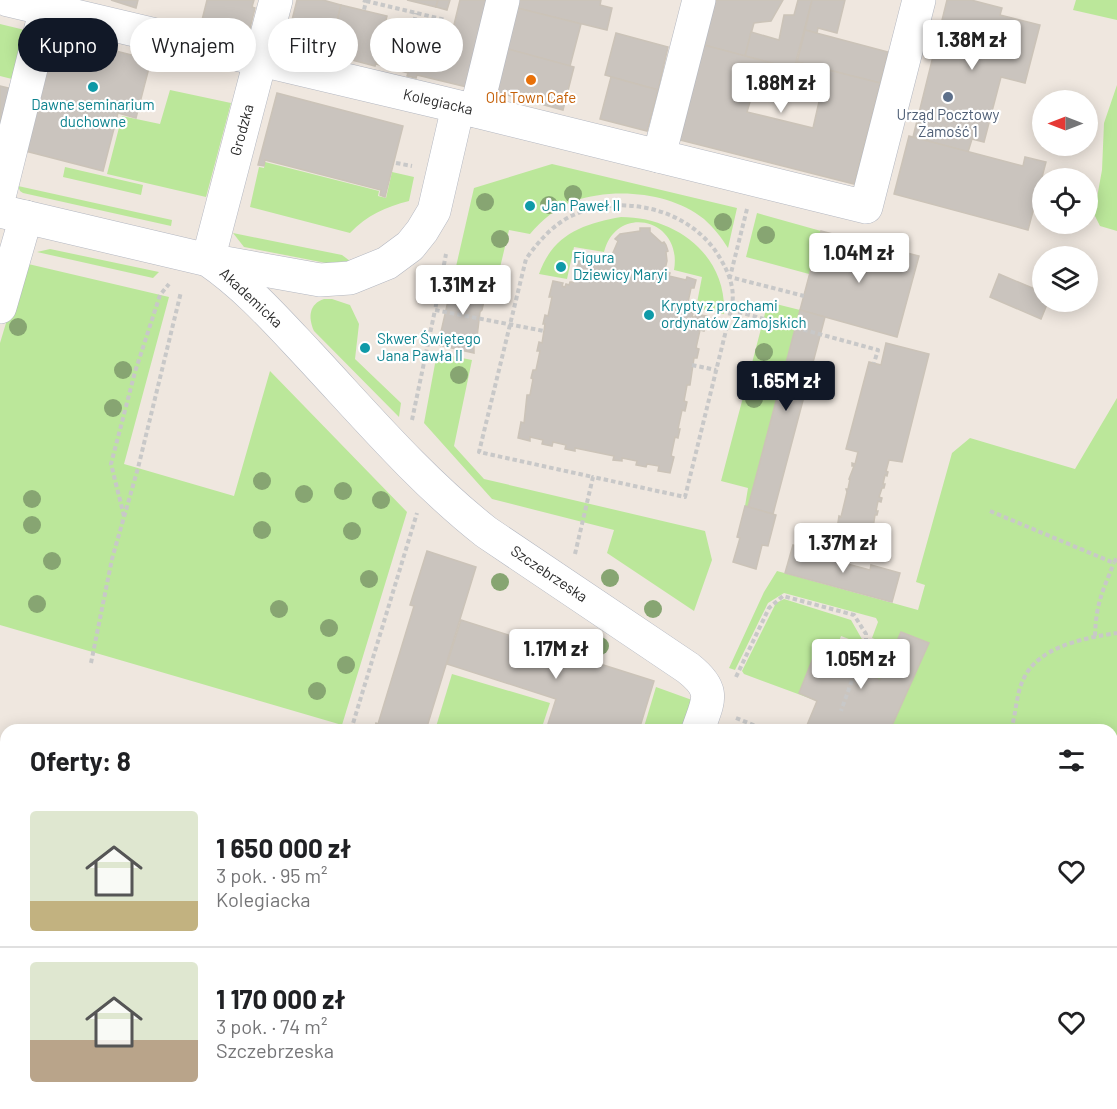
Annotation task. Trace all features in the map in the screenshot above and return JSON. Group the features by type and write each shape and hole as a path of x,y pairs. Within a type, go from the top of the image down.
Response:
{"street":[{"name":"Kolegiacka","path":"8,0 47,5 261,60 866,207 919,0"},
{"name":"Grodzka","path":"208,260 276,0"},
{"path":"208,260 320,279 350,278 387,263 410,246 434,211 503,0"},
{"path":"659,156 699,0"},
{"path":"0,193 47,5"},
{"path":"0,307 13,214"},
{"name":"Akademicka","path":"13,214 208,260 243,286 268,311 415,468"},
{"name":"Szczebrzeska","path":"415,468 486,532 696,674 704,681 717,707"},
{"path":"703,724 717,707"}],"path":[{"path":"364,10 365,0 435,18"},
{"path":"415,18 416,13"},
{"path":"631,206 669,214 700,233 716,251 730,277 733,297 731,310 685,497 479,452 526,259 541,238 558,224 576,214 631,206"},
{"path":"730,277 747,210"},
{"path":"730,277 804,296"},
{"path":"124,517 111,464 135,372 160,295 166,288"},
{"path":"91,663 112,559 138,468 181,292"},
{"path":"411,425 435,310 544,331"},
{"path":"731,310 878,350 874,363"},
{"path":"692,365 716,370"},
{"path":"579,540 593,477"},
{"path":"353,724 419,506"},
{"path":"990,510 1114,563"},
{"path":"1095,636 1097,605 1117,557"},
{"path":"735,682 769,608 783,596 854,615 866,634 866,642 841,711"},
{"path":"1012,724 1023,679 1030,668 1043,656 1056,649 1095,636 1117,633"},
{"path":"866,642 890,649"},
{"path":"717,707 753,724"}],"green space":[{"path":"1076,0 1117,0 1117,20 1073,10"},
{"path":"0,24 18,28 18,72 16,80 0,76"},
{"path":"1117,85 1117,231 1100,226 1098,222 1098,192 1102,170 1104,123"},
{"path":"170,90 231,103 206,197 107,174 122,116 160,124"},
{"path":"265,162 379,191 378,196 386,198 392,172 414,177 409,201 377,212 350,233 250,207 259,167 264,168"},
{"path":"552,164 737,208 728,248 704,219 691,210 659,198 624,193 607,194 574,201 556,210 530,234 509,230 497,280 455,271 474,188"},
{"path":"65,167 143,185 141,195 63,177"},
{"path":"18,186 172,220 171,226 23,193"},
{"path":"757,213 821,231 809,274 746,257"},
{"path":"621,217 661,224 679,232 694,243 707,257 717,274 723,293 724,314 696,308 702,277 674,270 674,252 669,238 659,229 647,223 634,222 621,227 611,237 604,252 574,247 567,279 539,274 552,249 571,233 594,223"},
{"path":"233,233 342,255 350,261 326,263 244,247"},
{"path":"50,249 159,272 153,278 37,252"},
{"path":"24,263 169,297 124,464 234,496 270,371 407,512 342,724 0,625 0,343"},
{"path":"324,299 350,305 359,324 355,359 401,403 399,417 314,331 311,312 315,304"},
{"path":"768,302 800,310 748,507 745,506 748,488 721,481"},
{"path":"437,353 472,360 454,446 484,479 705,531 712,560 694,611 607,553 614,530 492,499 424,423"},
{"path":"1117,398 1117,724 874,724 859,718 851,699 869,644 885,651 888,644 872,638 878,622 876,618 784,593 768,603 735,670 729,668 764,592 777,571 918,610 925,585 916,582 952,453 970,438 1075,469"},
{"path":"784,599 851,620 863,641 862,644 841,636 817,701 744,674 742,671 776,603"},
{"path":"452,674 550,703 543,724 437,724"},
{"path":"656,687 692,700 684,724 645,724"}],"building":[{"path":"111,0 138,0 136,8"},
{"path":"207,0 254,0 252,18 202,18"},
{"path":"297,0 323,0 341,5 338,18 292,18"},
{"path":"407,0 438,0 436,7"},
{"path":"438,0 450,0 447,10 436,7"},
{"path":"460,0 489,0 467,87 417,75 416,78 407,76 408,73 404,72 463,72 463,18 456,18"},
{"path":"515,0 601,0 600,5 612,8 607,30 513,7"},
{"path":"715,0 783,0 771,21 754,23 745,56 704,45"},
{"path":"798,0 812,0 794,69 745,56 751,32 779,40 784,15 794,15"},
{"path":"812,0 845,0 837,33 818,28 817,33 805,30"},
{"path":"947,0 971,0 1002,8 1000,15 1040,25 1025,83 1001,77 984,142 972,139 968,152 913,137"},
{"path":"341,5 387,16 387,18 370,18 370,65 358,62 358,18 338,18"},
{"path":"513,7 581,24 570,66 504,48"},
{"path":"805,30 888,52 880,83 797,62"},
{"path":"616,33 668,47 658,90 605,75"},
{"path":"704,45 794,69 797,62 880,83 854,184 680,140","holes":["758,75 790,84 790,86 821,93 813,128 747,112"]},
{"path":"504,48 574,67 563,110 492,91"},
{"name":"Dawne seminarium duchowne","path":"118,51 130,55 130,72 148,72 136,118 118,113 103,171 25,151 45,72 118,72"},
{"path":"611,77 658,90 647,131 600,119"},
{"path":"0,86 13,89 0,142"},
{"path":"277,93 403,126 385,197 380,195 381,190 265,160 264,166 258,165"},
{"path":"909,136 1023,166 1025,157 1046,162 1044,168 1032,168 1032,215 1028,230 894,194"},
{"path":"640,228 650,228 650,232 666,245 668,251 666,252 665,269 670,273 669,276 696,280 694,288 691,288 687,307 689,312 693,313 692,317 696,314 707,316 704,331 700,330 696,348 699,349 697,358 694,358 690,385 687,385 684,401 687,402 685,411 682,410 678,438 675,437 670,473 658,471 659,466 647,464 646,467 636,465 637,461 622,458 622,461 613,460 614,456 575,448 575,451 565,449 566,445 553,442 552,446 542,444 543,440 530,437 530,441 518,438 521,422 524,423 533,370 536,370 540,351 537,351 539,342 542,343 545,324 543,324 545,315 548,316 553,281 563,283 562,286 565,287 566,284 574,282 578,262 575,262 577,252 588,254 587,258 603,261 607,259 607,255 612,255 618,241 615,239 620,234 640,231"},
{"path":"821,231 919,256 897,337 800,310"},
{"path":"999,274 1032,288 1032,312 1044,312 1041,319 990,297"},
{"path":"453,279 487,287 480,312 474,353 438,345"},
{"path":"800,310 825,317 773,514 748,507"},
{"path":"886,343 929,354 902,462 889,460 884,488 879,497 882,498 881,502 878,501 877,515 875,515 873,528 871,528 870,541 835,532 835,529 837,529 839,516 841,517 846,489 848,489 854,466 852,463 855,464 858,452 846,449 869,362 881,365"},
{"path":"745,506 776,515 768,546 762,545 756,569 733,562 740,538 737,537"},
{"path":"793,545 822,552 821,557 870,570 871,565 900,573 892,602 785,573"},
{"path":"427,551 476,567 428,724 378,724 414,606 410,605"},
{"path":"461,620 654,681 641,724 548,724 556,699 447,664"},
{"path":"901,632 929,643 893,724 807,724 817,701 799,693 815,653 880,680"}],"place":[{"name":"Old Town Cafe","path":"531,80"},
{"name":"Dawne seminarium duchowne","path":"93,87"},
{"name":"Urząd Pocztowy Zamość 1","path":"948,97"},
{"name":"Jan Paweł II","path":"530,206"},
{"name":"Figura Dziewicy Maryi","path":"561,267"},
{"name":"Krypty z prochami ordynatów Zamojskich","path":"649,315"},
{"name":"Skwer Świętego Jana Pawła II","path":"365,348"}]}
